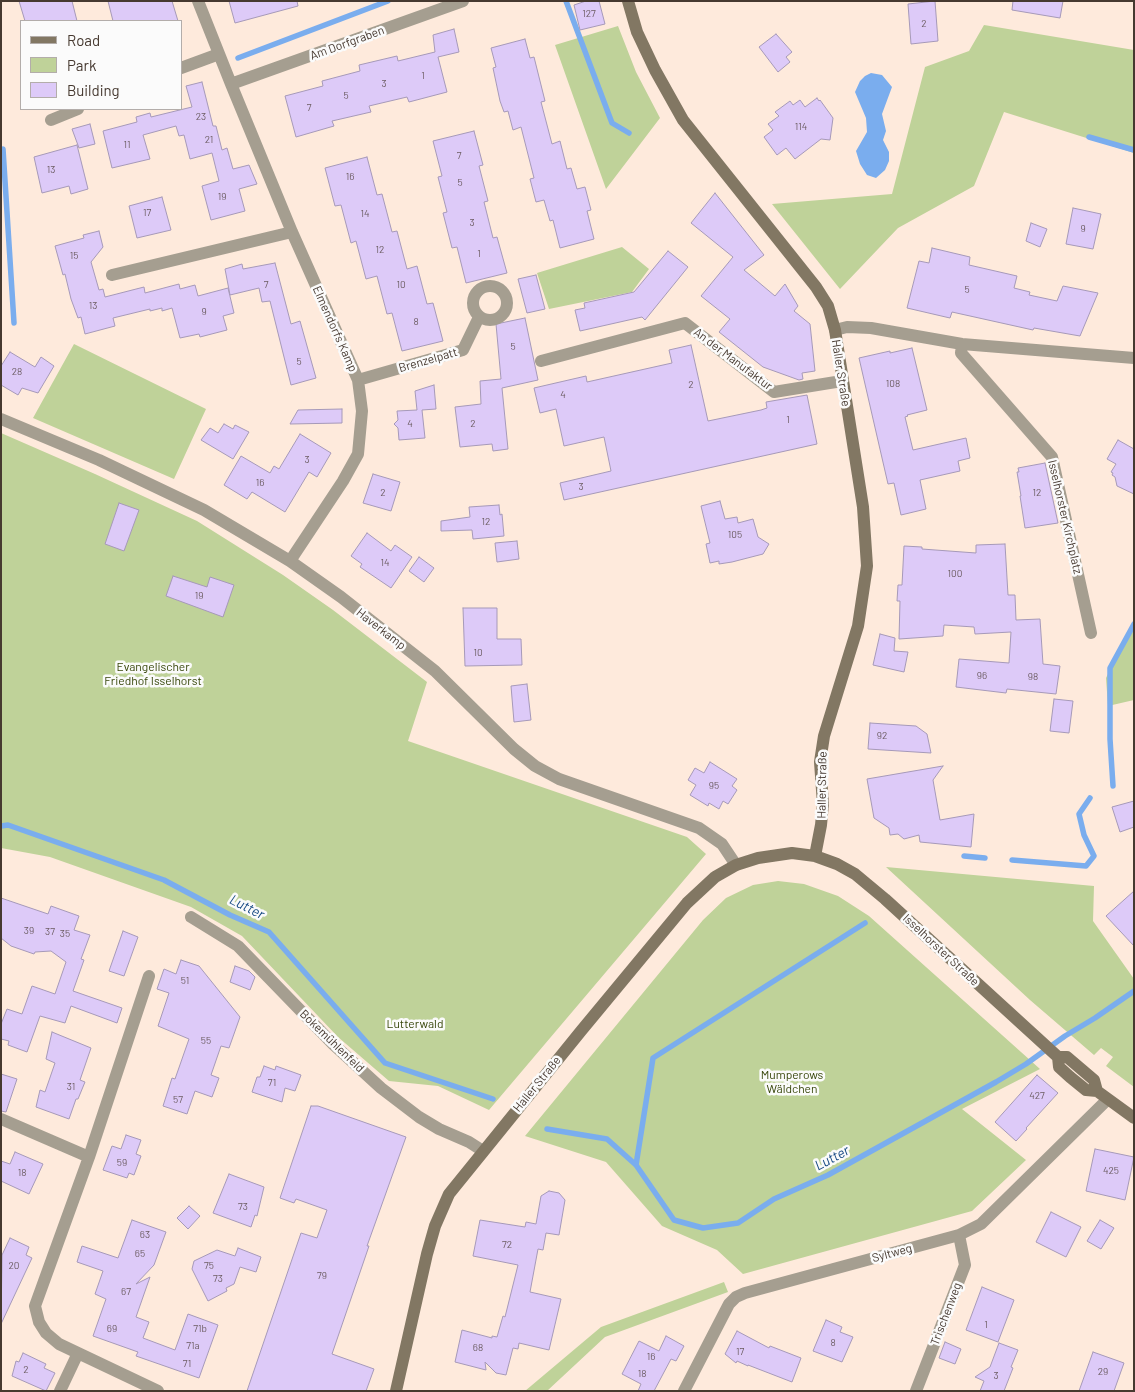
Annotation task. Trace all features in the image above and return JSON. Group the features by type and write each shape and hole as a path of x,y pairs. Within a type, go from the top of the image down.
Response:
{"street":[{"name":"Elmendorfs Kamp","path":"198,1 230,84 292,232 358,380 362,411 358,454 343,481 290,561"},
{"name":"Am Dorfgraben","path":"230,84 463,1"},
{"name":"Haller Straße","path":"396,1391 435,1226 449,1194 687,903 715,877 736,865 758,858 792,853 815,856 822,825 823,804 820,762 824,736 858,626 866,566 863,507 835,330 828,306 816,287 683,120 655,70 637,32 628,1"},
{"path":"182,68 219,54"},
{"path":"51,120 76,110"},
{"path":"112,275 292,232"},
{"name":"Brenzelpatt","path":"358,380 463,350 479,317"},
{"name":"An der Manufaktur","path":"541,361 685,323 774,392 842,381"},
{"path":"835,330 847,327 871,328 962,344 1134,358"},
{"name":"Isselhorster Kirchplatz","path":"962,344 961,354 1052,457 1091,632"},
{"name":"Haverkamp","path":"1,419 98,460 204,510 290,561 341,597 435,671 535,766 558,779 699,828 722,844 736,865"},
{"name":"Isselhorster Straße","path":"815,856 836,864 854,874 885,899 1036,1038 1058,1057 1067,1057 1094,1080 1096,1091 1134,1118"},
{"name":"Bokemühlenfeld","path":"191,918 238,946 333,1044 381,1088 419,1117 483,1151"},
{"path":"150,976 36,1306 39,1322 46,1334 59,1344 158,1391"},
{"name":"Syltweg","path":"684,1391 729,1304 736,1297 960,1235 981,1224 1107,1100"},
{"path":"1,1119 89,1157"},
{"name":"Trischenweg","path":"916,1391 965,1265 960,1235"},
{"path":"60,1391 78,1353"}],"green space":[{"path":"984,25 1134,50 1134,153 1004,112 974,186 898,228 840,289 772,204 892,194 925,67 969,51"},
{"path":"618,26 636,72 660,118 606,189 555,45"},
{"path":"622,247 649,269 632,292 549,309 537,273"},
{"path":"74,344 206,409 174,479 33,418"},
{"name":"Evangelischer Friedhof Isselhorst","path":"1,433 197,521 283,575 333,610 427,682 408,741 687,837 706,854 489,1110 438,1086 389,1081 338,1037 242,936 191,907 50,857 1,848"},
{"path":"1134,620 1134,700 1108,706 1106,678"},
{"path":"886,867 1094,886 1093,921 1134,979 1134,1087 1106,1066 1113,1057 1101,1048 1094,1055 1030,1000"},
{"name":"Mumperows Wäldchen","path":"778,881 804,884 838,896 869,916 1040,1069 962,1109 1026,1160 972,1211 743,1274 717,1250 662,1226 606,1162 525,1136 703,920 726,898 753,885"},
{"path":"724,1282 728,1292 605,1337 547,1391 525,1391 601,1327"}],"water":[{"path":"871,73 882,75 892,87 882,114 886,131 883,140 889,152 889,161 885,170 876,178 867,175 860,164 856,151 867,132 866,118 855,92 860,81"}],"building":[{"path":"19,1 72,1 77,20 25,20"},
{"path":"108,1 172,1 178,20 113,20"},
{"path":"229,1 297,1 298,6 235,23"},
{"path":"586,1 599,1 605,24 580,30 574,5"},
{"path":"935,1 938,41 911,44 908,4"},
{"path":"1013,1 1063,1 1060,18 1012,10"},
{"path":"454,29 459,52 438,57 447,92 409,102 407,97 369,106 371,112 332,121 334,126 296,137 285,96 323,86 322,81 360,71 359,65 397,56 398,61 435,52 433,35"},
{"path":"776,34 792,52 786,57 790,62 778,72 759,47"},
{"path":"525,39 530,58 534,57 545,101 541,102 552,144 560,141 567,169 571,168 577,189 585,187 591,210 587,211 594,239 560,248 553,220 550,221 544,200 536,202 530,179 534,178 521,127 513,130 508,111 504,112 493,68 496,67 491,48"},
{"path":"202,82 213,126 216,126 222,150 227,148 233,169 249,165 257,184 239,189 245,211 211,220 202,186 219,181 212,153 190,159 184,135 179,136 176,126 143,135 150,159 112,168 103,131 137,122 136,117 150,113 151,117 192,107 186,86"},
{"path":"817,98 833,118 830,140 821,139 795,159 786,148 777,155 764,137 773,130 768,124 779,116 775,112 790,101 793,105 800,100 805,107"},
{"path":"90,124 95,144 79,148 72,129"},
{"path":"474,131 483,165 479,166 488,201 484,202 493,238 497,237 507,273 466,283 457,247 452,248 443,213 447,212 438,177 442,176 433,141"},
{"path":"77,145 88,189 71,194 69,186 42,193 34,157"},
{"path":"367,157 377,195 382,194 392,232 397,231 407,269 417,266 427,304 433,303 443,341 402,351 392,313 387,314 377,276 366,279 356,241 351,243 341,205 335,206 325,168"},
{"path":"715,193 764,255 744,270 775,296 785,284 798,306 794,311 810,324 815,371 802,373 803,379 799,380 763,367 719,332 730,319 701,296 733,257 691,223"},
{"path":"162,197 171,230 137,238 129,206"},
{"path":"1073,208 1101,214 1093,249 1066,244"},
{"path":"1031,223 1047,229 1040,247 1026,241"},
{"path":"99,231 103,247 91,262 99,290 103,289 105,297 144,287 145,293 179,284 180,289 195,285 198,296 228,288 234,313 223,316 227,330 200,337 199,334 180,338 172,308 162,311 162,308 113,318 115,326 85,334 81,317 78,318 71,299 55,246 84,238 83,235"},
{"path":"932,248 970,257 969,265 1017,276 1014,288 1030,292 1029,295 1057,301 1063,286 1098,293 1080,336 1034,328 1033,330 952,312 950,318 907,308 919,261 929,263"},
{"path":"668,251 688,267 645,320 642,317 580,331 575,310 585,308 584,303 634,292"},
{"path":"275,263 291,324 300,321 316,378 291,385 270,301 262,302 259,288 230,295 225,269 242,264 243,269"},
{"path":"536,275 545,309 527,313 518,279"},
{"path":"525,318 538,380 502,388 508,449 493,451 492,444 460,447 455,407 481,404 480,381 501,379 496,324"},
{"path":"691,345 708,421 761,410 767,408 766,402 807,395 817,444 564,500 560,483 611,471 604,437 564,446 556,409 540,413 534,388 586,376 587,382 672,363 669,350"},
{"path":"912,348 927,410 905,417 913,450 966,438 970,458 958,461 960,471 920,480 926,509 901,515 894,483 888,484 859,358"},
{"path":"10,352 35,367 41,357 54,366 38,393 22,388 18,395 1,385 1,366"},
{"path":"434,385 436,409 422,410 425,438 399,440 398,428 394,424 398,420 397,411 417,410 415,391"},
{"path":"342,409 342,423 290,424 298,410"},
{"path":"224,424 233,429 235,425 249,432 233,459 201,440 210,428 218,433"},
{"path":"300,434 331,453 317,477 309,472 285,512 252,492 247,499 224,485 241,456 270,473 274,466 279,469"},
{"path":"1118,440 1134,449 1134,494 1117,486 1115,477 1111,472 1116,464 1107,459"},
{"path":"1045,463 1058,523 1025,528 1018,468"},
{"path":"373,474 400,482 391,511 363,503"},
{"path":"720,501 725,519 737,517 738,523 753,519 758,537 769,544 763,554 732,562 719,564 719,561 710,563 706,544 710,543 701,506"},
{"path":"119,503 139,510 124,551 105,544"},
{"path":"499,505 500,515 502,514 504,536 473,539 472,530 441,531 441,521 470,517 469,507"},
{"path":"367,533 391,551 395,545 412,557 391,588 360,567 362,564 351,556"},
{"path":"517,541 519,559 497,562 495,543"},
{"path":"1005,544 1008,595 1015,595 1016,620 1040,619 1043,664 1060,666 1056,694 1007,689 1006,693 956,687 959,659 1009,663 1011,632 975,634 974,627 944,625 943,636 899,639 900,601 897,601 898,585 902,585 904,546 976,553 976,545"},
{"path":"419,557 434,568 424,582 409,571"},
{"path":"173,576 207,587 210,577 234,585 223,617 166,596"},
{"path":"463,608 497,608 497,639 521,639 522,665 465,666"},
{"path":"880,634 895,638 894,651 908,652 904,672 873,665"},
{"path":"527,684 531,720 514,722 511,686"},
{"path":"1054,699 1073,701 1069,733 1050,731"},
{"path":"870,723 916,726 927,734 931,753 868,749"},
{"path":"710,762 737,779 732,786 737,790 728,804 723,801 719,809 709,803 708,806 690,795 696,785 688,780 695,768 704,773"},
{"path":"943,766 933,780 940,820 974,814 971,847 920,842 919,835 904,839 898,834 890,835 889,828 874,818 867,779"},
{"path":"1134,801 1134,827 1120,832 1112,807"},
{"path":"1134,891 1134,946 1106,916"},
{"path":"1,898 48,914 51,906 79,916 74,930 90,935 81,959 84,960 73,991 122,1008 117,1023 71,1006 65,1023 40,1016 27,1052 8,1045 9,1041 1,1039 1,1024 7,1009 22,1014 32,986 55,994 66,962 51,951 35,952 34,954 11,946 1,938"},
{"path":"123,931 138,937 124,976 109,971"},
{"path":"181,960 199,966 240,1017 229,1048 221,1046 211,1075 219,1078 212,1097 195,1091 187,1114 163,1106 172,1078 175,1079 189,1039 158,1026 169,993 157,989 164,969 176,974"},
{"path":"235,966 249,971 255,977 250,990 230,982"},
{"path":"52,1032 91,1048 80,1080 85,1082 78,1099 76,1099 69,1119 36,1107 40,1090 45,1092 55,1063 46,1059"},
{"path":"264,1066 275,1070 276,1066 301,1075 295,1091 285,1088 282,1102 252,1092 257,1077 260,1077"},
{"path":"1,1074 17,1079 6,1112 1,1111"},
{"path":"1037,1075 1058,1093 1016,1141 995,1122"},
{"path":"311,1106 318,1106 406,1137 367,1246 369,1246 332,1354 374,1369 366,1391 247,1391 301,1233 317,1238 327,1210 296,1199 294,1203 280,1198"},
{"path":"126,1135 141,1140 136,1154 141,1156 134,1175 129,1173 127,1178 103,1170 112,1146 121,1149"},
{"path":"1095,1149 1134,1157 1125,1200 1086,1191"},
{"path":"15,1152 43,1164 29,1194 1,1181 1,1161 10,1164"},
{"path":"229,1174 264,1187 257,1216 255,1215 251,1227 213,1213"},
{"path":"549,1191 559,1193 565,1200 559,1235 546,1233 543,1250 538,1249 530,1292 561,1299 549,1350 519,1343 518,1349 513,1348 506,1375 496,1373 485,1362 486,1370 455,1362 462,1330 492,1338 492,1336 497,1337 503,1316 505,1317 518,1265 473,1256 480,1220 525,1227 526,1222 536,1224 541,1196"},
{"path":"189,1206 200,1216 188,1229 177,1218"},
{"path":"1051,1212 1081,1227 1066,1257 1036,1242"},
{"path":"132,1220 166,1232 154,1265 136,1284 150,1277 136,1317 149,1322 143,1338 175,1350 188,1314 218,1325 199,1378 136,1356 138,1352 93,1336 106,1299 95,1294 103,1271 77,1262 82,1246 118,1258"},
{"path":"1100,1220 1114,1228 1101,1249 1087,1241"},
{"path":"10,1238 29,1247 26,1255 32,1258 1,1324 2,1255"},
{"path":"238,1248 261,1257 256,1272 240,1267 234,1284 226,1288 227,1291 208,1301 192,1269 194,1261 217,1250 235,1256"},
{"path":"982,1287 1014,1300 998,1342 966,1330"},
{"path":"826,1320 842,1327 840,1332 853,1337 842,1362 813,1351"},
{"path":"737,1331 769,1348 770,1346 801,1358 792,1382 737,1361 736,1363 725,1354"},
{"path":"666,1336 684,1346 676,1361 671,1359 654,1391 638,1391 641,1384 622,1374 639,1341 659,1351"},
{"path":"945,1342 961,1349 955,1364 939,1358"},
{"path":"999,1343 1018,1350 1004,1391 980,1391 984,1381 975,1377 990,1367"},
{"path":"1093,1352 1124,1363 1114,1391 1079,1391"},
{"path":"23,1353 46,1364 44,1368 55,1373 46,1391 12,1376 16,1361 19,1362"}],"waterway":[{"path":"238,58 388,1"},
{"path":"566,1 612,123 629,133"},
{"path":"1089,137 1134,150"},
{"path":"3,149 14,323"},
{"path":"1113,786 1110,739 1110,668 1134,624"},
{"path":"1012,860 1086,866 1094,856 1084,835 1079,814 1090,798"},
{"name":"Lutter","path":"1,826 8,825 164,880 230,915 269,932 385,1063 493,1099"},
{"path":"964,856 985,858"},
{"path":"636,1165 653,1058 865,923"},
{"name":"Lutter","path":"547,1129 607,1139 636,1165 674,1220 703,1228 738,1223 774,1199 828,1175 996,1082 1134,991"}],"park label":[{"name":"Lutterwald","path":"415,1024"}]}
